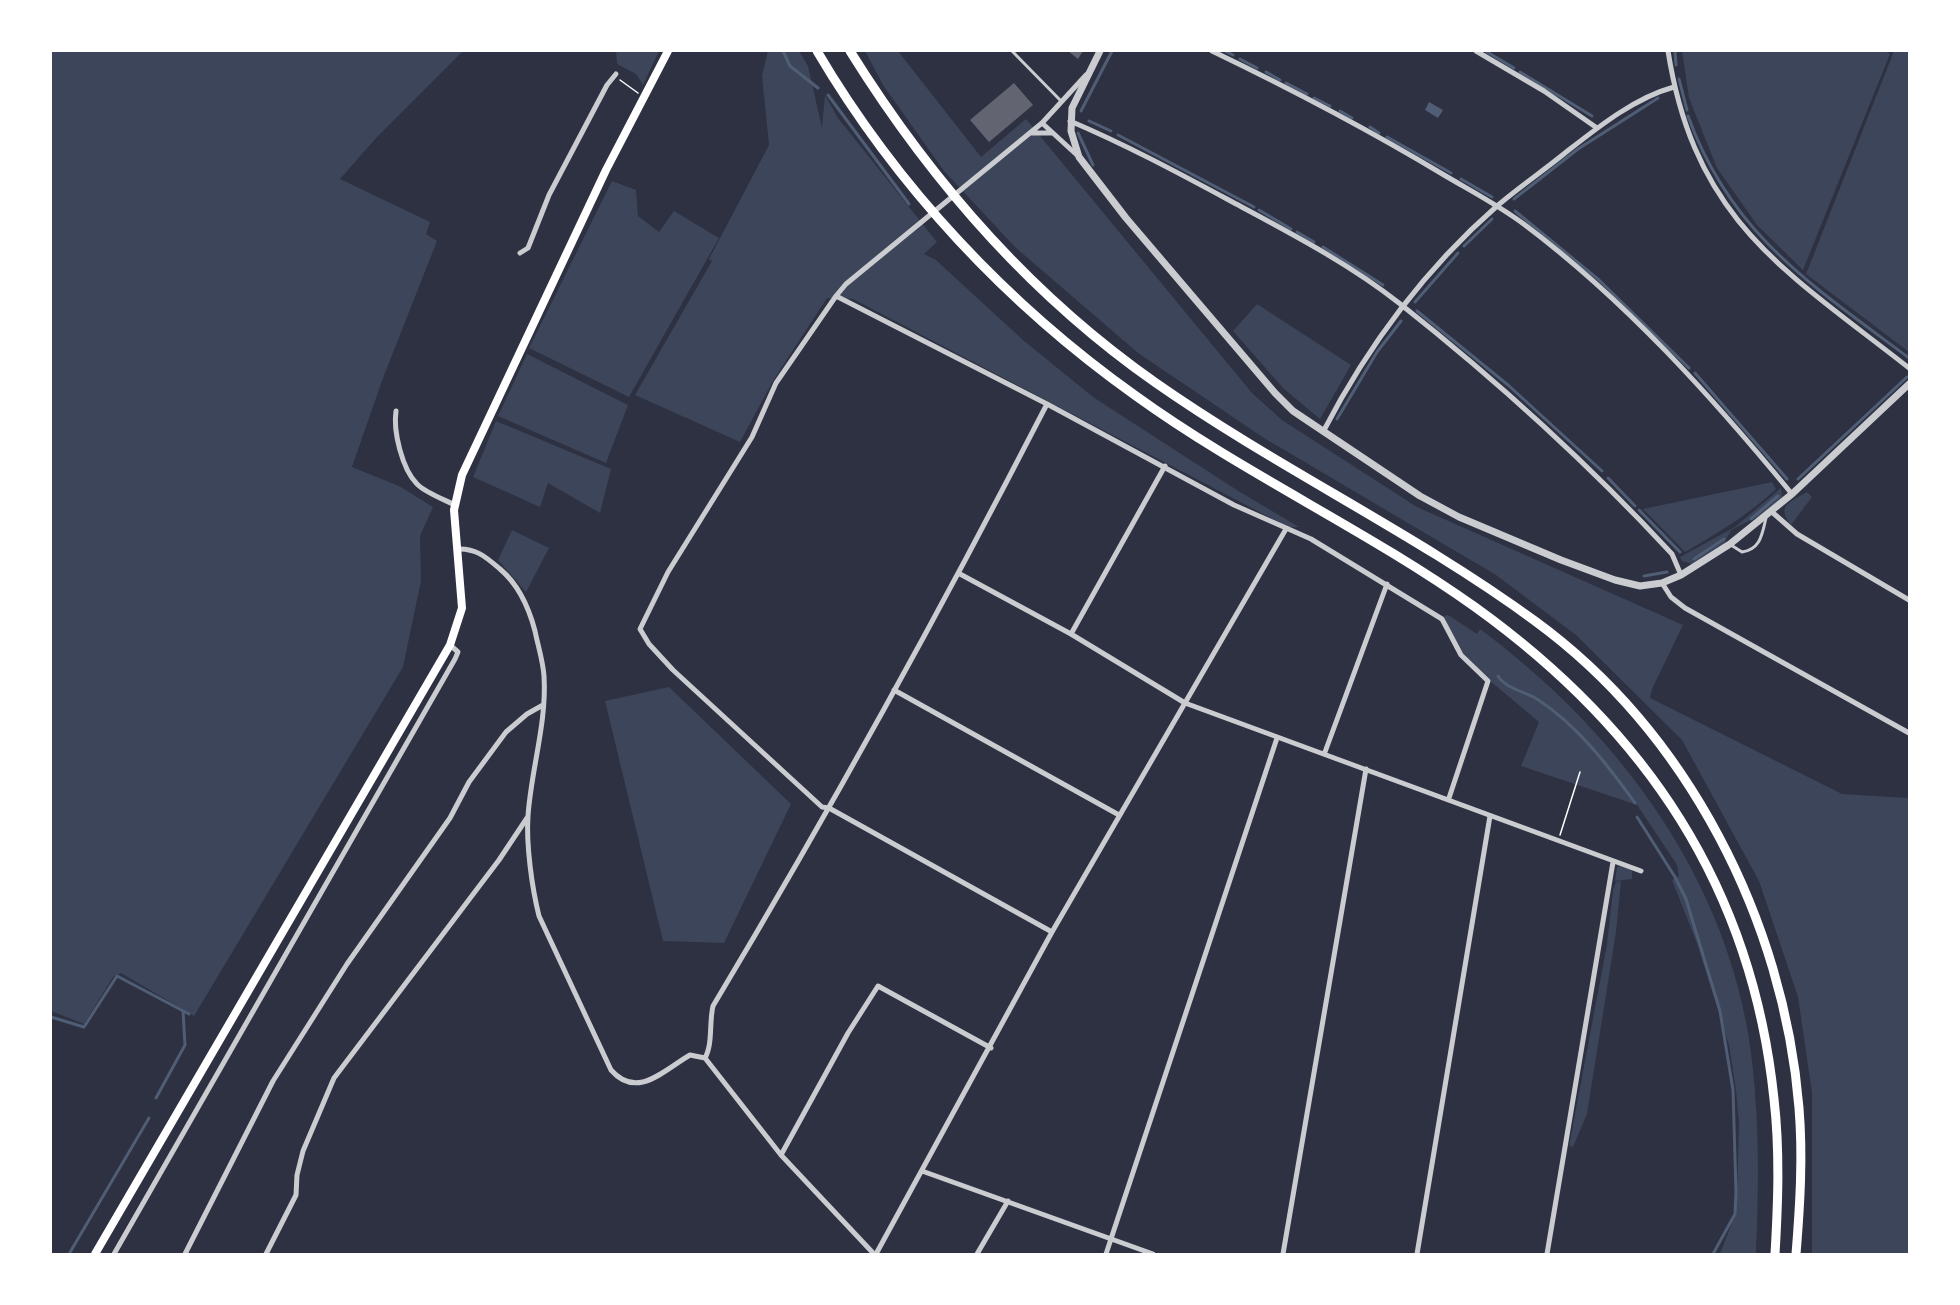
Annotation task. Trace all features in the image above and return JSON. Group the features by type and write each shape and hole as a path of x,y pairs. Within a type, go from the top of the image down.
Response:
{"highway":[{"path":"818,51 872,135 921,196 996,278 1054,333 1168,418 1472,605 1550,664 1582,694 1624,741 1666,797 1705,864 1739,941 1753,986 1766,1044 1775,1103 1778,1198 1775,1254"},
{"path":"850,51 893,118 962,208 1018,267 1086,329 1155,382 1213,421 1484,585 1556,638 1595,673 1635,715 1693,793 1720,839 1749,901 1779,987 1799,1108 1800,1197 1797,1254"}],"main road":[{"path":"96,1254 450,645 462,608 455,505 470,456 668,51"}],"street":[{"path":"1079,157 1073,142 1070,121 1077,96 1100,51"},
{"path":"1212,51 1403,151 1526,225 1624,310 1743,435 1792,494"},
{"path":"1476,51 1544,91 1597,128"},
{"path":"1668,51 1674,87 1696,154 1728,211 1781,269 1909,368"},
{"path":"520,253 528,248 549,195 607,85 616,74"},
{"path":"1052,932 829,808 822,807 673,670 649,644 640,629 668,572 752,437 776,383 836,296 846,284 1041,123 1087,74"},
{"path":"1323,432 1375,342 1440,261 1497,206 1597,128 1645,98 1674,87"},
{"path":"1070,121 1113,139 1271,223 1339,263 1402,306 1477,365 1549,428 1672,554 1682,575"},
{"path":"1041,123 1079,157 1126,218 1275,393 1293,411 1420,496 1459,517 1615,580 1640,586 1662,583 1682,575 1730,544 1792,494 1909,384"},
{"path":"1029,133 1052,133"},
{"path":"836,296 1047,404 1234,505 1311,539 1442,619 1461,656 1488,681 1449,798"},
{"path":"705,1059 710,1051 709,1023 713,1006 797,867 960,573 1047,404"},
{"path":"396,411 394,431 411,476 417,485 455,505"},
{"path":"1071,634 1165,466"},
{"path":"1769,514 1797,534 1909,600"},
{"path":"457,549 470,548 482,554 504,572 524,599 532,618 544,675 543,705 527,818 534,898 539,916 611,1070 624,1082 642,1083 690,1055 705,1059 781,1155 875,1254 991,1048 1052,932 1286,529"},
{"path":"960,573 1071,634 1185,703 1277,738 1325,752 1558,842 1641,871"},
{"path":"1662,583 1671,597 1685,608 1909,733"},
{"path":"1325,752 1387,585"},
{"path":"114,1254 455,659 458,652 450,645"},
{"path":"894,690 1119,815"},
{"path":"185,1254 273,1081 347,964 450,818 469,782 506,732 527,714 543,705"},
{"path":"1106,1254 1277,738"},
{"path":"1283,1254 1366,769"},
{"path":"1417,1254 1490,816"},
{"path":"266,1254 296,1195 297,1175 303,1151 334,1078 499,860 527,818"},
{"path":"1546,1254 1613,862"},
{"path":"781,1155 848,1033 878,986 991,1048"},
{"path":"922,1171 1153,1254"},
{"path":"977,1254 1008,1201"}],"lane":[{"path":"1012,51 1062,101"},
{"path":"1730,544 1734,549 1742,552 1755,548 1759,544 1769,514"}],"path":[{"path":"616,74 625,85 644,97"},
{"path":"1558,842 1580,772"}],"shaded area":[{"path":"51,51 463,51 377,137 340,179 430,222 426,234 437,241 383,378 352,467 399,486 433,507 420,536 421,581 403,667 194,1016 121,973 113,977 84,1024 51,1011"},
{"path":"616,51 659,51 643,85 636,74 617,64"},
{"path":"768,51 799,51 808,66 822,128 825,95 838,118 937,242 924,254 936,260 1023,340 1093,397 1240,492 1299,527 1288,527 853,299 827,298 773,381 740,442 635,395 712,261 709,259 769,145 762,76"},
{"path":"865,51 898,51 981,157 1026,119 1252,393 1282,420 1417,507 1683,625 1652,689 1650,698 1842,794 1909,798 1909,1254 1812,1254 1812,1093 1798,997 1759,881 1682,740 1576,635 1496,575 1264,438 1138,353 1015,247 944,171 883,85"},
{"path":"1682,51 1886,51 1890,54 1803,270 1757,225 1717,168 1689,98"},
{"path":"1894,51 1909,51 1909,352 1806,274"},
{"path":"1429,102 1443,110 1438,118 1425,110"},
{"path":"612,181 636,190 638,216 659,232 674,211 719,238 629,397 529,348"},
{"path":"1257,304 1351,365 1320,419 1283,388 1233,331"},
{"path":"527,354 628,405 606,463 498,416"},
{"path":"496,421 611,469 600,513 548,483 540,507 473,477"},
{"path":"1772,482 1776,489 1755,507 1721,531 1685,552 1643,509"},
{"path":"1781,488 1782,498 1759,516 1731,530 1724,544 1692,564 1682,561 1680,557 1735,527"},
{"path":"1807,492 1812,497 1791,525 1784,513 1785,508"},
{"path":"512,530 549,548 526,592 498,560"},
{"path":"1448,615 1477,634 1480,629 1528,668 1573,710 1615,756 1653,805 1685,857 1712,913 1734,971 1752,1060 1758,1143 1756,1254 1720,1254 1735,1215 1739,1124 1736,1090 1729,1045 1698,946 1672,880 1679,876 1677,865 1637,805 1521,766 1539,722 1477,670 1455,644 1444,616"},
{"path":"669,687 791,804 724,943 663,941 605,701"},
{"path":"1623,865 1632,869 1632,879 1615,881 1617,867"},
{"path":"1621,881 1616,932 1587,1114 1573,1147 1569,1146 1607,944 1613,890 1616,882"}],"building":[{"path":"1068,51 1083,51 1078,59"},
{"path":"1014,83 1033,105 989,142 970,120"}],"waterway":[{"path":"783,51 790,66 818,88"},
{"path":"1081,111 1112,51"},
{"path":"1225,51 1233,55"},
{"path":"1675,51 1676,65"},
{"path":"1487,52 1514,68"},
{"path":"1240,59 1257,68"},
{"path":"1266,72 1280,80"},
{"path":"1520,72 1592,116"},
{"path":"1679,79 1687,110"},
{"path":"1286,83 1307,94"},
{"path":"828,95 909,204"},
{"path":"1314,98 1330,106"},
{"path":"1514,199 1578,149 1658,98"},
{"path":"1340,111 1352,118"},
{"path":"1688,116 1706,158 1727,194 1752,226 1808,281 1909,358"},
{"path":"1089,121 1111,131"},
{"path":"1370,127 1379,133"},
{"path":"1078,133 1093,165"},
{"path":"1118,135 1254,207"},
{"path":"1387,137 1451,173"},
{"path":"1461,179 1492,197"},
{"path":"1259,210 1291,229"},
{"path":"1515,211 1599,280 1689,368"},
{"path":"1464,246 1492,219"},
{"path":"1297,232 1314,242"},
{"path":"1323,247 1383,285"},
{"path":"1415,302 1458,253"},
{"path":"1417,311 1508,385 1602,471"},
{"path":"1337,419 1377,352 1401,321"},
{"path":"1695,373 1787,479"},
{"path":"1798,479 1907,377"},
{"path":"1608,478 1635,506"},
{"path":"1751,519 1778,496"},
{"path":"1639,510 1680,552"},
{"path":"1694,559 1724,539"},
{"path":"1644,576 1667,572"},
{"path":"1498,676 1510,687 1537,699 1552,709 1578,733 1635,803"},
{"path":"1637,817 1675,877 1686,899 1720,1011 1733,1090 1736,1192 1735,1214 1713,1254"},
{"path":"51,1017 84,1027 117,976 189,1014"},
{"path":"156,1098 185,1045 183,1011"},
{"path":"69,1254 149,1118"}]}
